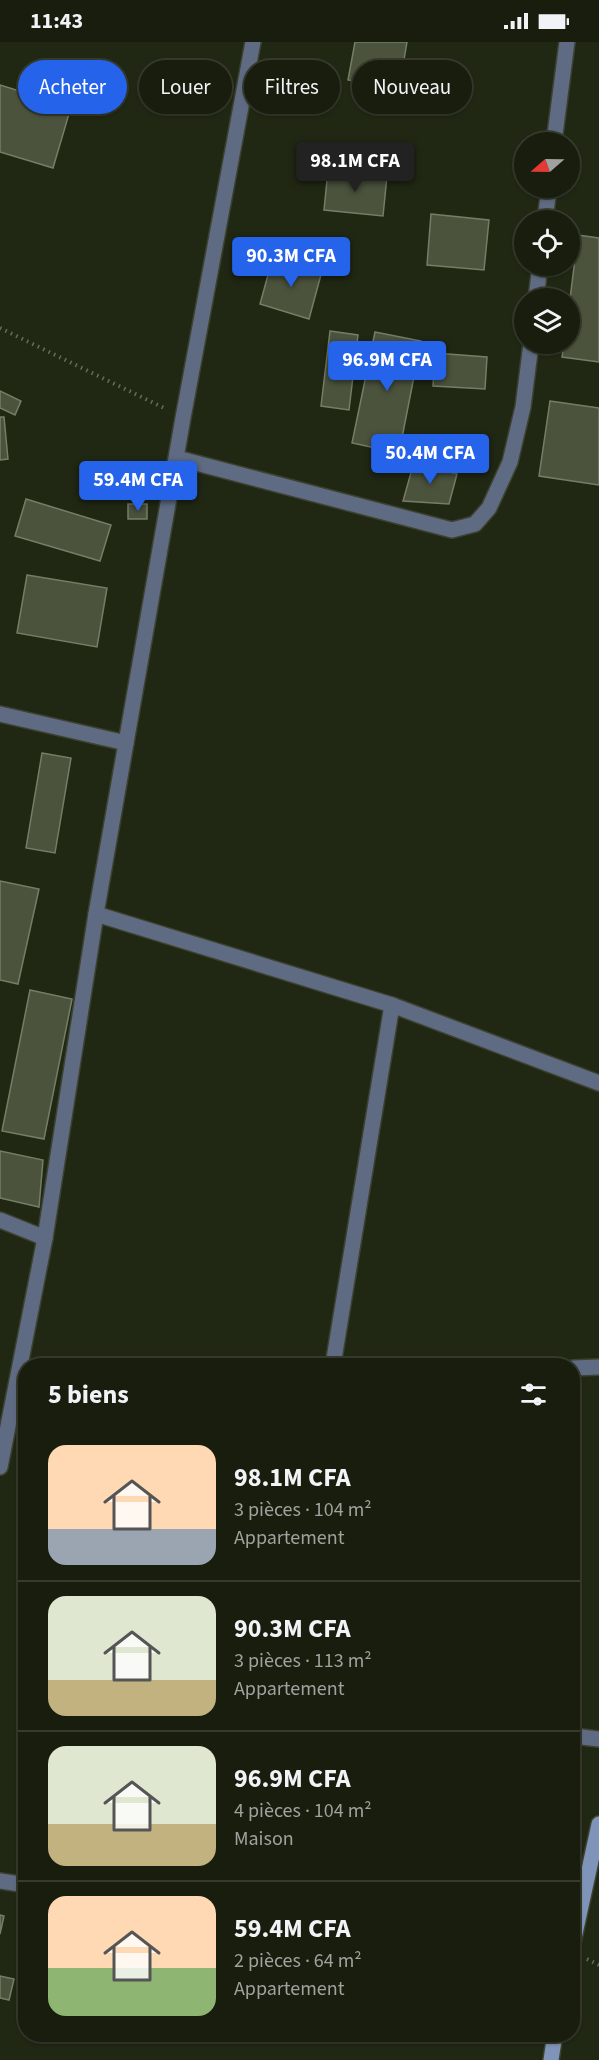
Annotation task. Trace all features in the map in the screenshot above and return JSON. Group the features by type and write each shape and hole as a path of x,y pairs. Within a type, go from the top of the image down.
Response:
{"street":[{"path":"21,1358 45,1238 96,914 183,418 253,42"},
{"path":"555,132 567,42"},
{"path":"177,458 452,530 476,524 489,508 510,462 523,407 530,354"},
{"path":"0,714 126,743"},
{"path":"96,914 392,1005 599,1083"},
{"path":"334,1358 392,1005"},
{"path":"0,1220 45,1238"},
{"path":"580,1368 599,1367"},
{"path":"0,1467 18,1375"},
{"path":"580,1737 599,1738"},
{"path":"580,1910 599,1824"},
{"path":"0,1881 18,1884"},
{"path":"550,2060 553,2042"}],"path":[{"path":"0,328 105,380 143,396 183,418"}],"building":[{"path":"355,42 407,42 404,60 352,60 352,81 348,80"},
{"path":"0,85 18,91 18,114 69,114 53,168 0,152"},
{"path":"328,170 387,176 383,216 324,210"},
{"path":"431,214 489,220 484,270 427,265"},
{"path":"580,235 599,238 599,362 562,357 562,354 580,354 580,288 571,288 573,276 580,276"},
{"path":"273,257 322,271 309,319 260,304"},
{"path":"330,331 358,335 349,410 321,406"},
{"path":"375,332 421,341 399,453 352,443"},
{"path":"435,353 487,357 485,389 433,386"},
{"path":"0,391 21,401 15,415 0,408"},
{"path":"550,401 599,408 599,485 539,476"},
{"path":"0,417 4,417 8,459 0,460"},
{"path":"414,462 457,474 449,504 403,501"},
{"path":"26,499 111,525 100,561 15,536"},
{"path":"128,504 147,504 147,519 128,519"},
{"path":"27,575 107,588 97,647 17,633"},
{"path":"42,753 71,758 55,853 26,848"},
{"path":"0,881 39,889 18,984 0,980"},
{"path":"30,990 72,999 44,1139 2,1131"},
{"path":"0,1151 43,1160 39,1207 0,1198"},
{"path":"0,1915 4,1916 0,1934"},
{"path":"0,1976 14,1979 9,2000 0,1998"}]}
